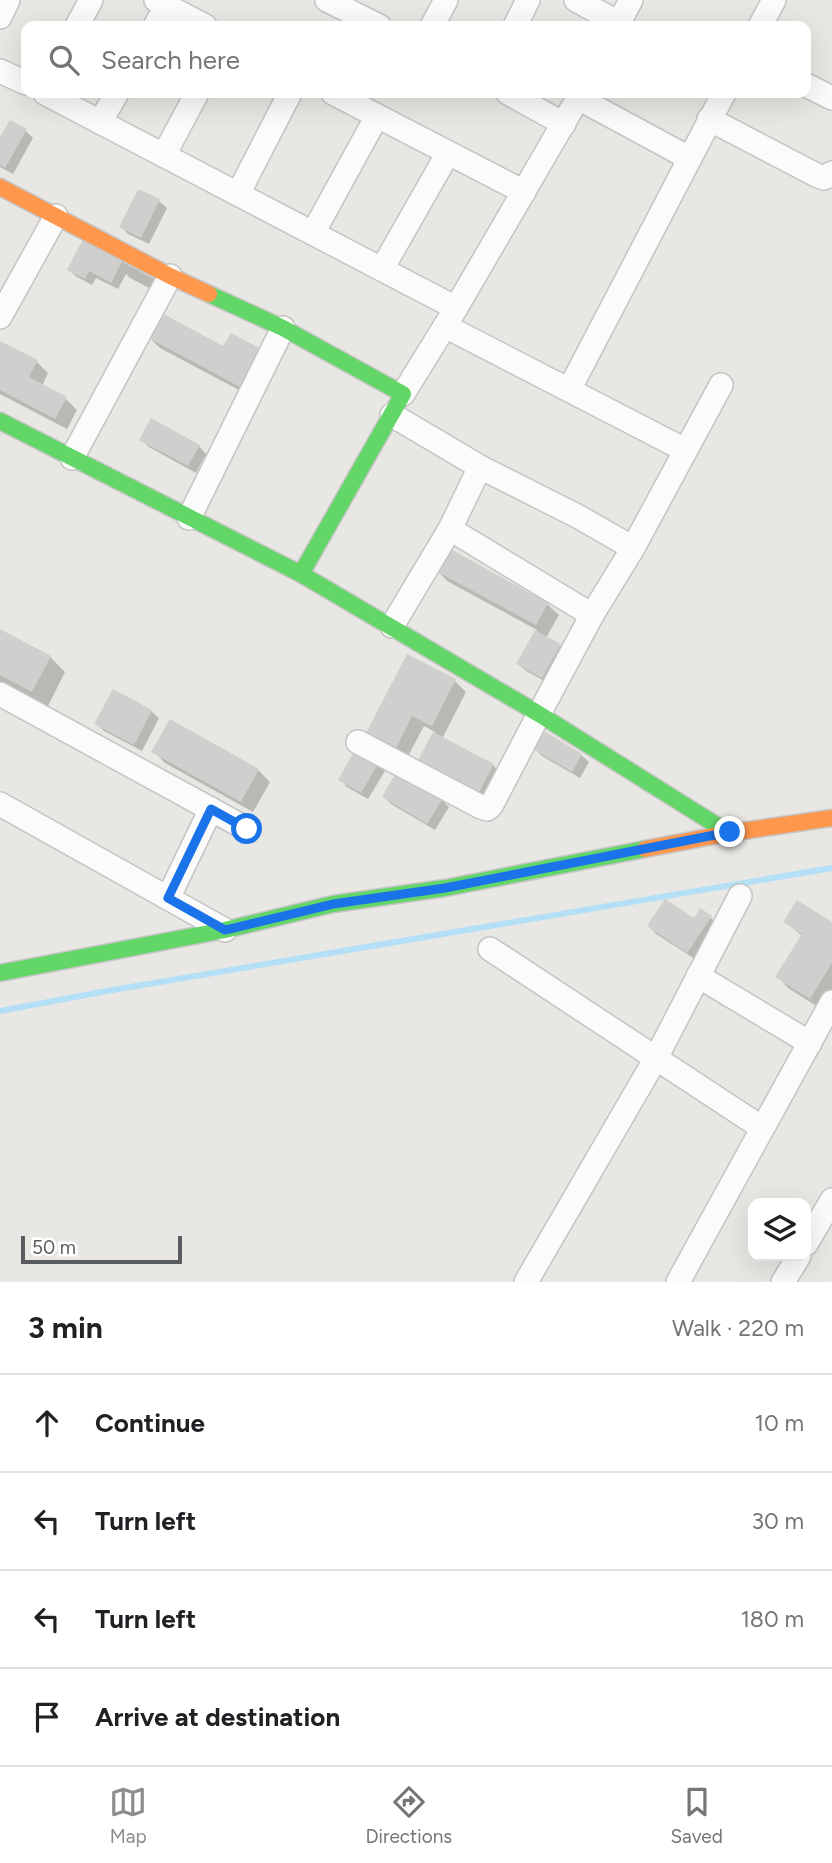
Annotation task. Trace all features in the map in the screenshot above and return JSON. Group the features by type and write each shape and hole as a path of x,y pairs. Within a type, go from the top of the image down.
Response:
{"street":[{"path":"0,17 8,0"},
{"path":"80,21 91,0"},
{"path":"327,0 368,14"},
{"path":"435,21 446,0"},
{"path":"518,21 528,0"},
{"path":"576,0 611,21"},
{"path":"620,21 631,0"},
{"path":"763,21 774,0"},
{"path":"159,11 190,21"},
{"path":"0,71 21,81"},
{"path":"811,88 832,98"},
{"path":"55,98 382,270 451,317 569,390 685,450"},
{"path":"100,122 114,98"},
{"path":"164,155 194,98"},
{"path":"238,194 287,98"},
{"path":"343,98 524,192"},
{"path":"517,98 564,124"},
{"path":"301,574 577,98"},
{"path":"584,98 690,158"},
{"path":"569,390 721,98"},
{"path":"313,233 377,116"},
{"path":"709,119 818,176 824,178 832,173"},
{"path":"382,270 449,153"},
{"path":"0,187 170,276 284,328 398,405 480,467 579,517 633,548"},
{"path":"0,317 56,216"},
{"path":"72,458 170,276"},
{"path":"189,519 284,328"},
{"path":"358,742 486,809 491,806 592,615 633,548 721,385"},
{"path":"0,421 301,574 392,626 730,832"},
{"path":"392,626 450,529 480,467"},
{"path":"450,529 592,615"},
{"path":"0,694 247,829"},
{"path":"0,804 225,930"},
{"path":"168,898 211,809"},
{"path":"6,968 225,930 333,904 445,888 730,832 832,818"},
{"path":"526,1282 656,1058 740,896"},
{"path":"489,949 762,1128"},
{"path":"698,976 810,1043"},
{"path":"678,1282 832,1002"},
{"path":"811,1236 832,1200"},
{"path":"783,1282 796,1261"}],"building":[{"path":"10,120 27,129 5,168 0,165 0,137"},
{"path":"138,189 160,199 141,238 119,227"},
{"path":"83,239 123,259 111,283 89,271 85,279 67,270"},
{"path":"160,312 223,346 231,333 261,349 240,387 147,337"},
{"path":"0,341 38,360 29,377 67,397 55,419 0,390"},
{"path":"151,418 200,445 188,466 139,440"},
{"path":"447,547 548,603 536,625 434,570"},
{"path":"0,629 51,656 32,692 0,675"},
{"path":"535,630 561,644 542,678 516,664"},
{"path":"407,654 456,679 432,726 412,716 396,748 366,733"},
{"path":"113,689 152,710 134,745 94,724"},
{"path":"170,719 259,769 241,802 151,752"},
{"path":"544,731 582,754 572,772 533,749"},
{"path":"433,732 494,764 478,794 417,762"},
{"path":"356,748 379,762 361,793 338,780"},
{"path":"397,771 443,798 427,824 382,797"},
{"path":"665,899 694,918 700,908 712,916 687,953 647,926"},
{"path":"797,900 832,922 832,963 810,999 775,977 802,934 783,922"}],"waterway":[{"path":"0,1011 832,868"}],"traffic: fast":[{"path":"209,294 283,328 403,394 301,574"},
{"path":"0,421 301,574 539,714 729,833"},
{"path":"0,973 225,930 333,904 445,888 645,849"}],"traffic: slow":[{"path":"0,187 209,294"},
{"path":"645,849 832,818"}],"route":[{"path":"247,829 211,809 168,898 225,930 333,904 445,888 730,832"}]}
